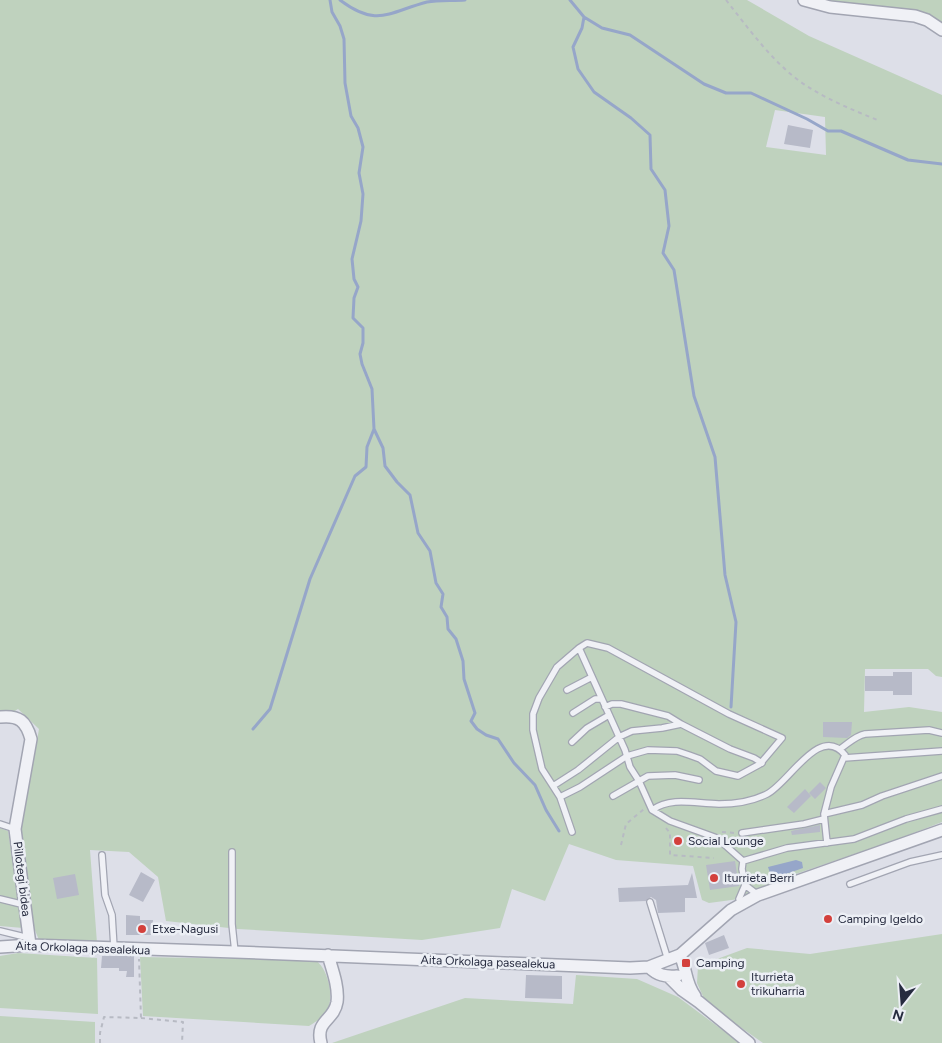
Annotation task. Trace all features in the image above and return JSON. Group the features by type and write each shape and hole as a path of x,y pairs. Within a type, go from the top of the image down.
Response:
{"street":[{"path":"804,0 830,7 914,16 927,20 942,30"},
{"path":"0,717 9,716 21,720 27,727 30,739 15,829"},
{"name":"Pillotegi bidea","path":"15,829 30,942"},
{"name":"Aita Orkolaga pasealekua","path":"0,947 30,942 138,949 630,968 649,967 680,955 716,922 741,903 758,895 942,830"},
{"path":"680,955 688,987 698,1002"},
{"path":"322,1043 319,1035 320,1028 324,1021 331,1016 337,1001 335,979 328,956"},
{"path":"649,967 656,973 669,977 686,975"},
{"path":"669,977 682,990 749,1043"}],"lane":[{"path":"560,796 568,794 627,756 648,750 677,751 700,759 716,771 738,776 762,763 782,738 729,714 608,648 586,643 557,667 539,698 533,714 533,730 542,769 560,796 572,832"},
{"path":"578,648 600,699 610,715 630,768 639,781 651,807 670,821 717,838 743,861"},
{"path":"567,690 592,678"},
{"path":"572,713 596,699 600,699"},
{"path":"605,707 612,704 621,704 668,716 730,749 762,763"},
{"path":"572,742 587,728 610,715"},
{"path":"553,786 578,770 619,737 632,731 681,724"},
{"path":"840,749 851,742 855,736 865,734 929,730 942,733"},
{"path":"651,807 664,802 729,804 748,801 763,796 774,789 818,748 834,746 845,755 831,787 824,816 828,843"},
{"path":"844,758 942,751"},
{"path":"613,796 648,776 662,774 686,776 699,780"},
{"path":"742,834 804,824 942,776"},
{"path":"743,861 787,848 854,839 906,819 942,809"},
{"name":"Pillotegi bidea","path":"0,824 15,829"},
{"path":"232,852 232,924 235,952"},
{"path":"102,855 105,895 112,915 114,948"},
{"path":"850,884 910,862 942,855"},
{"path":"741,903 739,899 745,885 742,869 743,861"},
{"path":"745,885 758,895"},
{"path":"0,899 25,905"},
{"path":"650,902 668,961"},
{"path":"0,931 30,942"}],"path":[{"path":"726,0 766,49 787,71 808,86 837,102 880,122"},
{"path":"621,845 626,824 634,816 651,807"},
{"path":"670,833 670,855 714,858"},
{"path":"138,949 141,1018"},
{"path":"100,1043 100,1033 104,1017 183,1022 182,1043"}],"green space":[{"path":"0,0 747,0 809,36 942,95 942,677 936,676 928,669 865,669 864,712 909,707 942,712 942,822 896,840 781,879 739,899 709,903 702,900 693,866 616,860 569,844 545,901 512,889 500,928 422,940 238,929 166,921 158,877 129,852 90,850 97,943 39,940 30,918 21,831 39,729 18,709 0,720","holes":["775,110 825,117 826,155 766,147"]},
{"path":"819,0 942,0 942,25 836,5"},
{"path":"0,828 8,831 23,928 0,926"},
{"path":"942,934 942,1043 763,1043 706,1003 697,983 698,966 747,948 810,954"},
{"path":"18,953 97,958 98,1014 0,1008 0,956"},
{"path":"140,957 316,960 323,968 328,980 330,998 328,1009 321,1018 309,1026 143,1016"},
{"path":"576,975 637,979 678,997 740,1043 332,1043 465,998 573,1004"},
{"path":"0,1016 95,1022 95,1043 0,1043"}],"water":[{"path":"796,860 802,862 803,868 772,879 768,867"}],"building":[{"path":"788,125 813,130 810,148 784,144"},
{"path":"893,672 912,672 912,695 893,695 893,691 865,691 865,676 893,676"},
{"path":"823,722 852,722 851,735 847,738 823,737"},
{"path":"820,782 826,788 815,799 809,793"},
{"path":"805,789 811,796 794,813 787,807"},
{"path":"820,825 820,832 792,835 791,831"},
{"path":"735,861 739,886 710,890 706,865"},
{"path":"141,872 155,880 143,902 129,895"},
{"path":"692,873 697,898 685,898 685,912 658,913 656,900 651,897 646,901 619,902 618,888 688,885"},
{"path":"75,874 79,895 57,899 53,878"},
{"path":"126,915 140,916 140,920 153,920 152,935 126,935"},
{"path":"724,935 729,948 709,955 705,943"},
{"path":"102,956 134,956 134,977 126,977 127,971 119,971 119,968 101,968"},
{"path":"526,975 562,976 562,999 525,998"}],"waterway":[{"path":"330,0 332,12 340,26 344,39 345,83 351,116 358,128 363,147 359,173 363,194 361,221 352,259 354,279 358,287 354,298 353,318 363,328 363,343 360,354 372,389 374,429 383,448 385,466 410,495 418,533 430,551 436,583 443,594 441,607 447,617 448,629 456,639 463,661 464,679 475,713 471,721 477,729 486,735 498,739 514,763 535,785 546,810 559,831"},
{"path":"340,0 353,9 374,16 393,13 427,2 465,0"},
{"path":"570,0 584,17 602,28 630,35 704,84 726,93 751,93 828,131 841,131 908,160 942,164"},
{"path":"584,17 582,28 573,47 578,69 594,92 631,118 650,135 651,169 665,190 669,226 663,253 674,270 694,396 715,457 725,575 736,622 731,707"},
{"path":"253,729 270,709 310,579 355,476 366,467 367,447 374,429"}],"place":[{"name":"Social Lounge","path":"678,841"},
{"name":"Iturrieta Berri","path":"714,878"},
{"name":"Camping Igeldo","path":"828,919"},
{"name":"Etxe-Nagusi","path":"142,929"},
{"name":"Camping","path":"686,963"},
{"name":"Iturrieta trikuharria","path":"741,984"}]}
